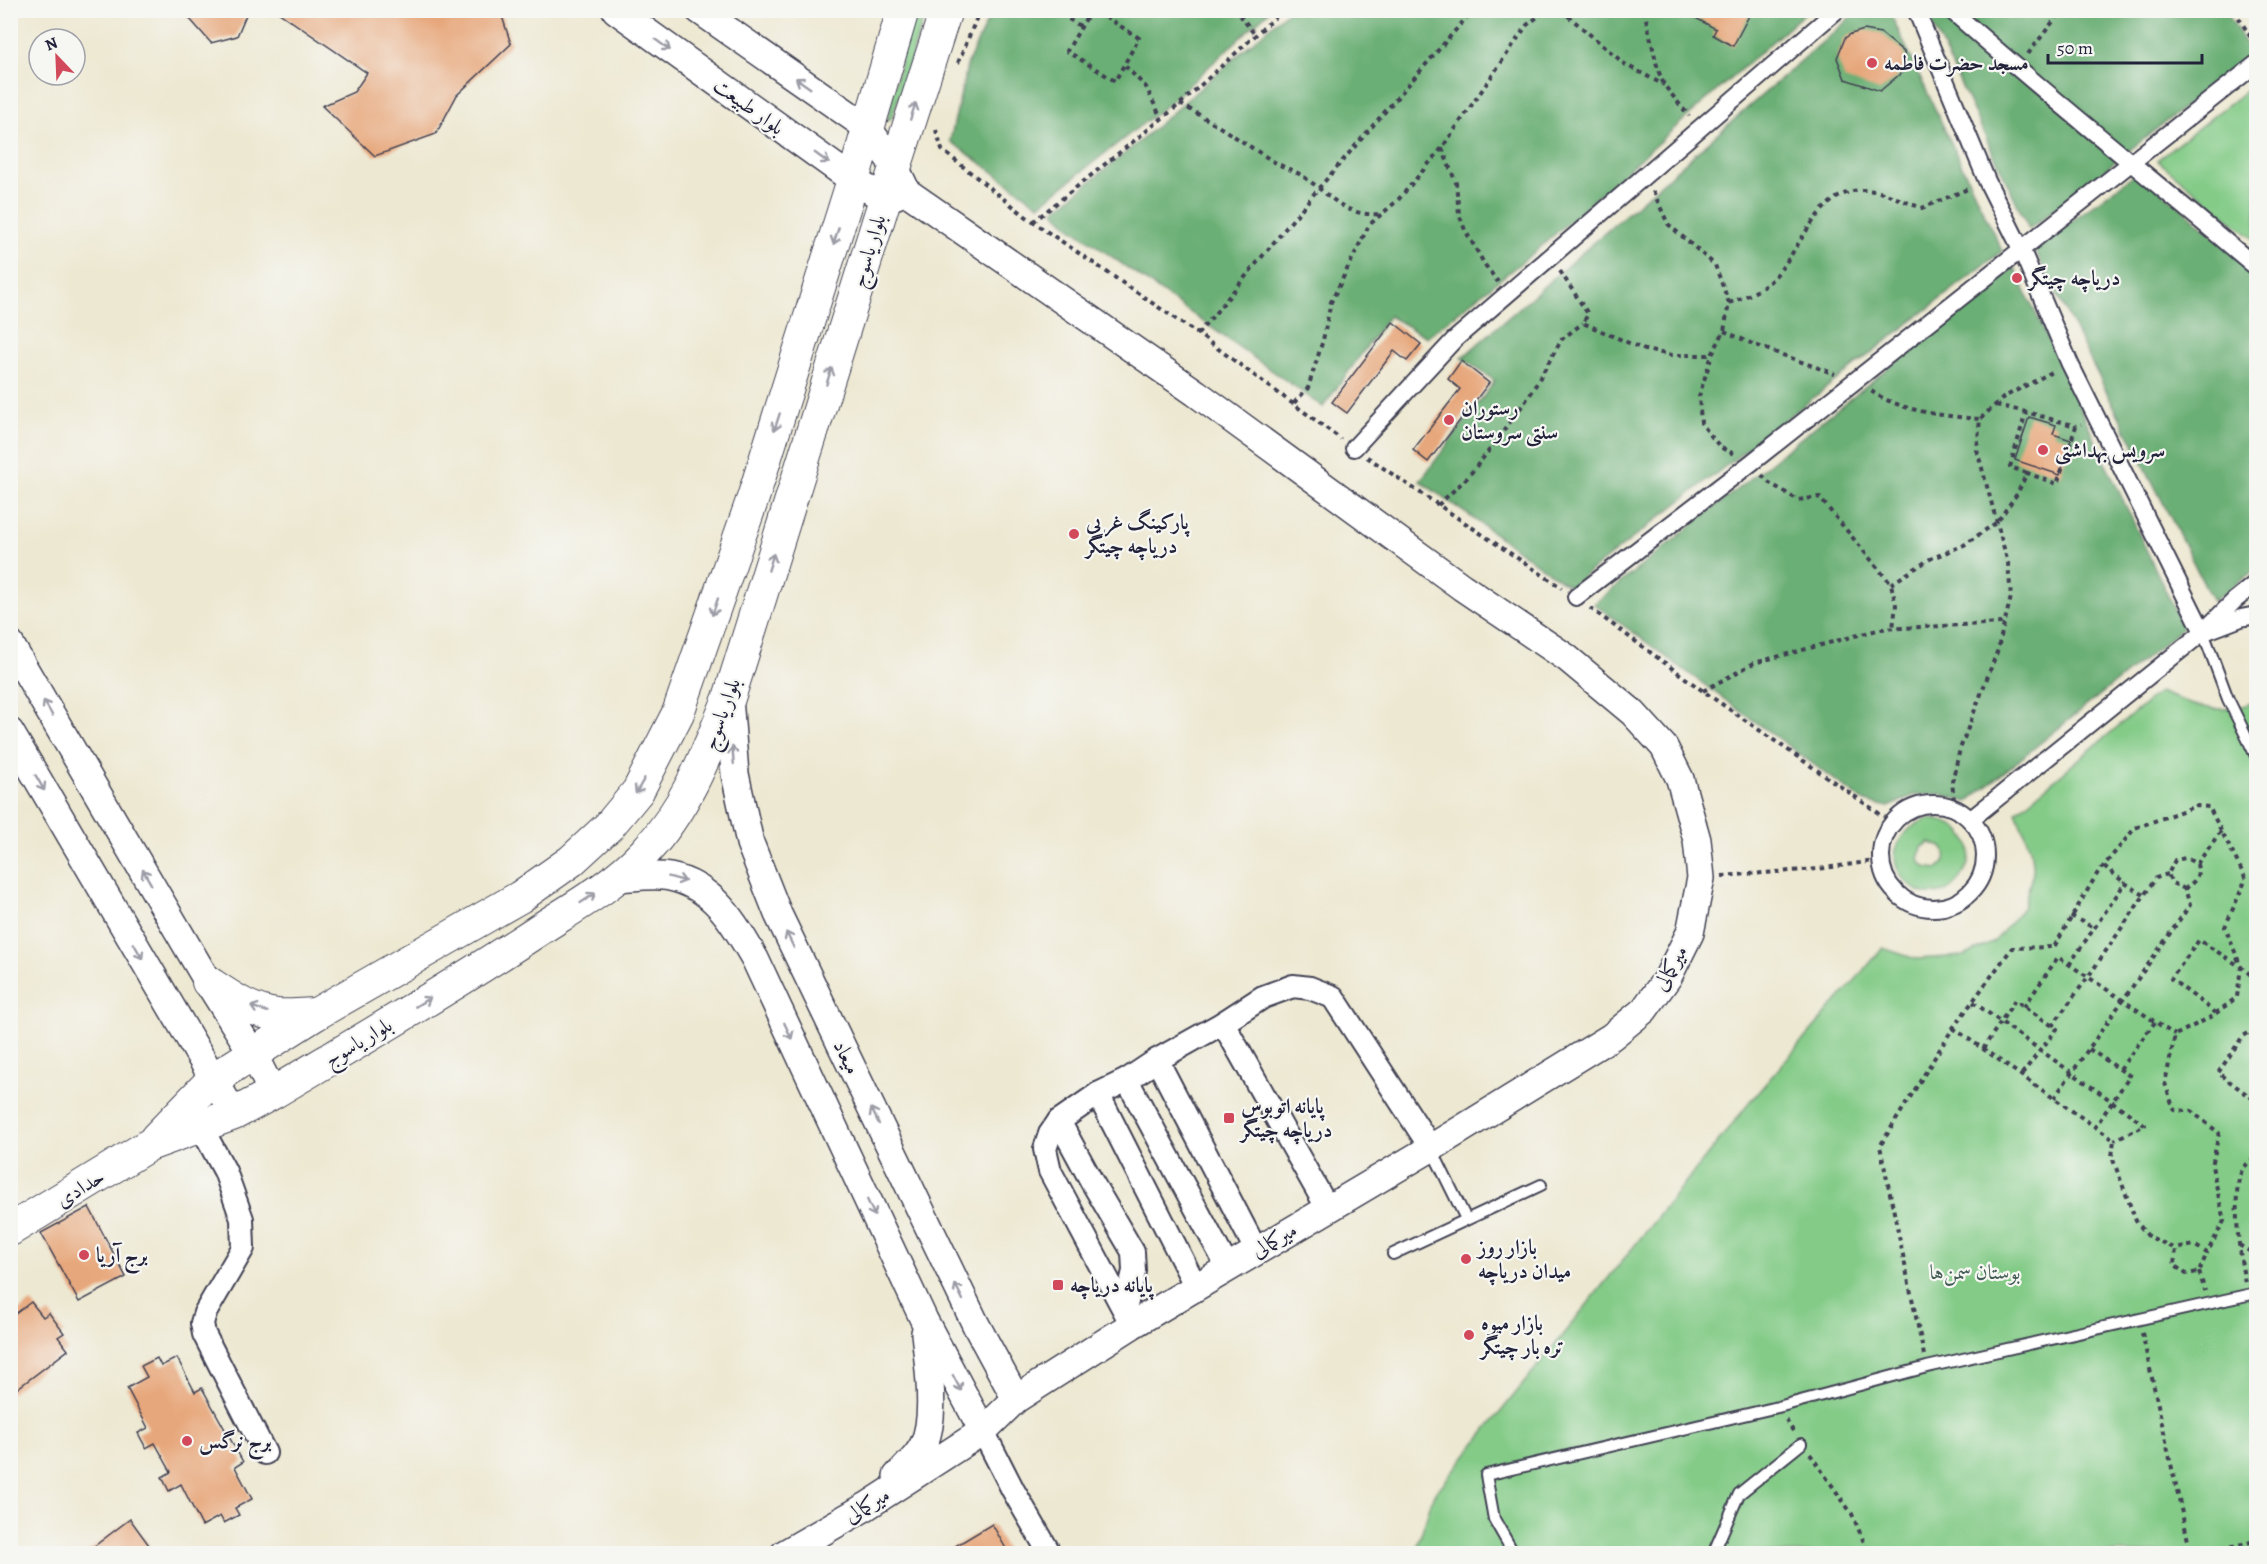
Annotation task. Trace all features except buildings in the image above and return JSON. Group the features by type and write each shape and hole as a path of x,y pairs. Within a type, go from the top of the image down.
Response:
{"main road":[{"name":"بلوار یاسوج","path":"194,1116 213,1079 316,1014 520,897 571,861 609,826 638,791 678,713 753,498 853,180 903,10"},
{"name":"بلوار یاسوج","path":"149,1145 194,1116 234,1114 273,1093 506,951 619,878 645,852 675,815 703,764 729,698 896,186 946,10"},
{"path":"208,982 235,1000 256,1009 277,1015 316,1014"},
{"name":"حدادی","path":"10,1230 149,1145"}],"street":[{"name":"بلوار طبیعت","path":"616,10 853,180 896,186"},
{"path":"699,10 868,128 896,186"},
{"path":"1354,448 1454,340 1837,10"},
{"path":"1916,10 1987,182 2022,251 2070,364 2204,632"},
{"path":"1951,10 2017,69 2256,267"},
{"path":"1576,597 2022,251 2256,64"},
{"name":"میرکمالی","path":"784,1554 867,1506 983,1431 1016,1399 1129,1317 1196,1287 1431,1148 1611,1037 1644,1010 1668,977 1690,933 1701,878 1696,840 1680,779 1664,747 1633,712 1567,658 1462,587 1196,393 896,186"},
{"path":"1970,820 2204,632 2235,600 2256,583"},
{"path":"2204,632 2241,618 2256,615"},
{"path":"10,644 208,982 253,1054 273,1093"},
{"name":"میعاد","path":"729,698 735,774 750,843 778,914 976,1325 1016,1399"},
{"path":"10,732 234,1114"},
{"path":"1939,805 1955,809 1970,820 1982,841 1984,866 1979,881 1968,894 1954,904 1938,908 1922,907 1906,901 1893,890 1885,876 1881,860 1886,835 1893,823 1906,812 1921,806 1939,805"},
{"name":"میعاد","path":"619,878 669,877 694,885 714,900 733,922 754,959 924,1320 983,1431"},
{"path":"1129,1317 1050,1171 1045,1149 1050,1134 1059,1120 1098,1094 1128,1080 1157,1060 1223,1023 1263,997 1293,986 1310,988 1333,997 1431,1148"},
{"path":"1223,1023 1328,1209"},
{"path":"1157,1060 1256,1250"},
{"path":"1128,1080 1228,1268"},
{"path":"1098,1094 1196,1287"},
{"path":"194,1116 225,1171 242,1219 243,1248 205,1313 202,1323 204,1334 265,1453"},
{"path":"1059,1120 1133,1252 1134,1271 1129,1317"},
{"path":"924,1320 940,1340 954,1344 965,1338 976,1325"},
{"path":"867,1506 916,1456 927,1436 931,1384 924,1320"},
{"path":"983,1431 1013,1490 1050,1554"}],"lane":[{"path":"2204,632 2228,699 2256,756"},
{"path":"1431,1148 1466,1218"},
{"path":"1393,1254 1540,1185"},
{"path":"1514,1554 1494,1519 1486,1475 1778,1407 1927,1367 2252,1294"},
{"path":"1713,1554 1739,1494 1801,1444"}],"path":[{"path":"1053,10 1082,27"},
{"path":"1093,10 1139,38 1115,81 1067,51 1093,10"},
{"path":"1104,16 1107,10"},
{"path":"1232,10 1240,15 1255,35"},
{"path":"1033,222 1180,104 1283,10"},
{"path":"1198,334 1318,189 1473,10"},
{"path":"1294,403 1308,388 1323,339 1331,302 1369,225 1398,200 1442,148 1527,25 1547,10"},
{"path":"1561,10 1626,65 1664,85"},
{"path":"1644,10 1658,70 1664,85 1700,128"},
{"path":"2017,69 2062,10"},
{"path":"2156,10 2165,15 2168,10"},
{"path":"2234,10 2256,46"},
{"path":"1125,66 1146,87 1161,118"},
{"path":"1180,104 1207,118 1280,166 1306,178 1344,208 1364,216 1382,214"},
{"path":"1442,148 1456,183 1459,214 1465,230 1485,265 1508,294"},
{"path":"1649,173 1655,198 1668,224 1715,265 1729,303 1724,331 1712,355 1700,396 1701,423 1720,447 1751,463 1768,482 1797,500 1819,497 1891,584 1896,605 1893,628"},
{"path":"1729,303 1767,284 1798,244 1817,213 1838,196 1858,191 1878,192 1922,208 1987,182"},
{"path":"1438,505 1467,478 1491,448 1530,395 1562,339 1583,323 1588,314 1558,267 1547,260"},
{"path":"1583,323 1645,350 1671,355 1712,355"},
{"path":"1955,809 1952,782 1960,748 1997,652 2011,597 2008,563 1977,450 1980,419 2004,397 2041,376 2070,364"},
{"path":"1996,405 2076,426 2096,417"},
{"path":"2026,412 2010,467 2057,484 2076,426"},
{"path":"1891,584 1930,559 1964,545 1997,522 2017,494 2027,473"},
{"path":"1703,691 1754,663 1881,629 2004,623"},
{"path":"1927,1367 1880,1146 1953,1028 2012,948 2054,946 2104,866 2135,828 2196,806 2209,807 2246,879 2225,927 2241,967 2237,997 2216,1013 2175,1035"},
{"path":"2185,889 2197,879 2199,873 2197,864 2221,831"},
{"path":"2052,1026 2156,878 2168,873 2175,860 2186,858 2197,864"},
{"path":"1701,878 1818,869 1881,860"},
{"path":"2104,866 2144,895"},
{"path":"2054,1098 2190,905 2185,889 2172,883 2168,873"},
{"path":"2069,965 2125,883"},
{"path":"2072,916 2094,928"},
{"path":"2216,1013 2171,979 2199,940 2241,967 2256,980"},
{"path":"2024,1007 2058,957 2175,1035"},
{"path":"1983,1049 2015,1000 2057,1029 2021,1075"},
{"path":"1973,1002 2145,1125 2114,1140"},
{"path":"2120,1069 2155,1022"},
{"path":"1953,1028 2114,1140"},
{"path":"2256,1029 2243,1036 2218,1073 2256,1101"},
{"path":"2175,1035 2165,1083 2174,1110 2191,1111 2219,1133 2212,1166 2224,1221 2199,1272 2186,1274 2174,1265 2176,1250"},
{"path":"2089,1049 2130,1076 2095,1127"},
{"path":"2114,1140 2112,1157 2136,1221 2148,1236 2176,1250 2194,1245 2207,1252"},
{"path":"2252,1294 2238,1244 2237,1202 2241,1170 2256,1156"},
{"path":"2238,1244 2256,1255"},
{"path":"2139,1320 2193,1554 2256,1542"},
{"path":"1778,1407 1801,1444 1821,1468 1852,1514 1869,1554"}],"green space":[{"path":"992,10 1269,11 1173,100 1039,205 950,141 968,62"},
{"path":"912,11 926,11 892,118 887,120"},
{"path":"1288,11 1807,11 1537,250 1427,337 1389,316 1323,407 1070,227 1054,211 1141,140"},
{"path":"1858,11 1889,11 2002,251 1570,587 1420,481 1495,381 1462,358"},
{"path":"1926,11 2226,11 2252,54 2029,229"},
{"path":"2256,83 2256,241 2157,160"},
{"path":"2138,172 2256,270 2256,569 2213,601 2034,249"},
{"path":"2014,267 2183,628 1967,802 1941,794 1914,795 1889,807 1865,802 1594,604"},
{"name":"بوستان سمن‌ها","path":"2159,692 2207,708 2231,709 2256,701 2256,1553 1415,1554 1433,1496 1754,1097 1883,948 1916,959 1964,956 1994,942 2023,908 2033,872 2030,848 2016,812"},
{"path":"1929,819 1954,826 1966,839 1969,855 1964,872 1954,886 1939,893 1921,892 1904,879 1895,860 1899,842 1904,834","holes":["1930,843 1942,847 1945,860 1937,869 1925,867 1919,860 1922,847"]}],"place":[{"name":"مسجد حضرت فاطمه","path":"1872,63"},
{"name":"دریاچه چیتگر","path":"2017,278"},
{"name":"رستوران سنتی سروستان","path":"1449,420"},
{"name":"سرویس بهداشتی","path":"2043,450"},
{"name":"پارکینگ غربی دریاچه چیتگر","path":"1074,534"},
{"name":"پایانه اتوبوس دریاچه چیتگر","path":"1229,1118"},
{"name":"برج آریا","path":"84,1255"},
{"name":"بازار روز میدان دریاچه","path":"1466,1259"},
{"name":"پایانه دریاچه","path":"1058,1285"},
{"name":"بازار میوه تره بار چیتگر","path":"1469,1335"},
{"name":"برج نرگس","path":"187,1441"}]}
